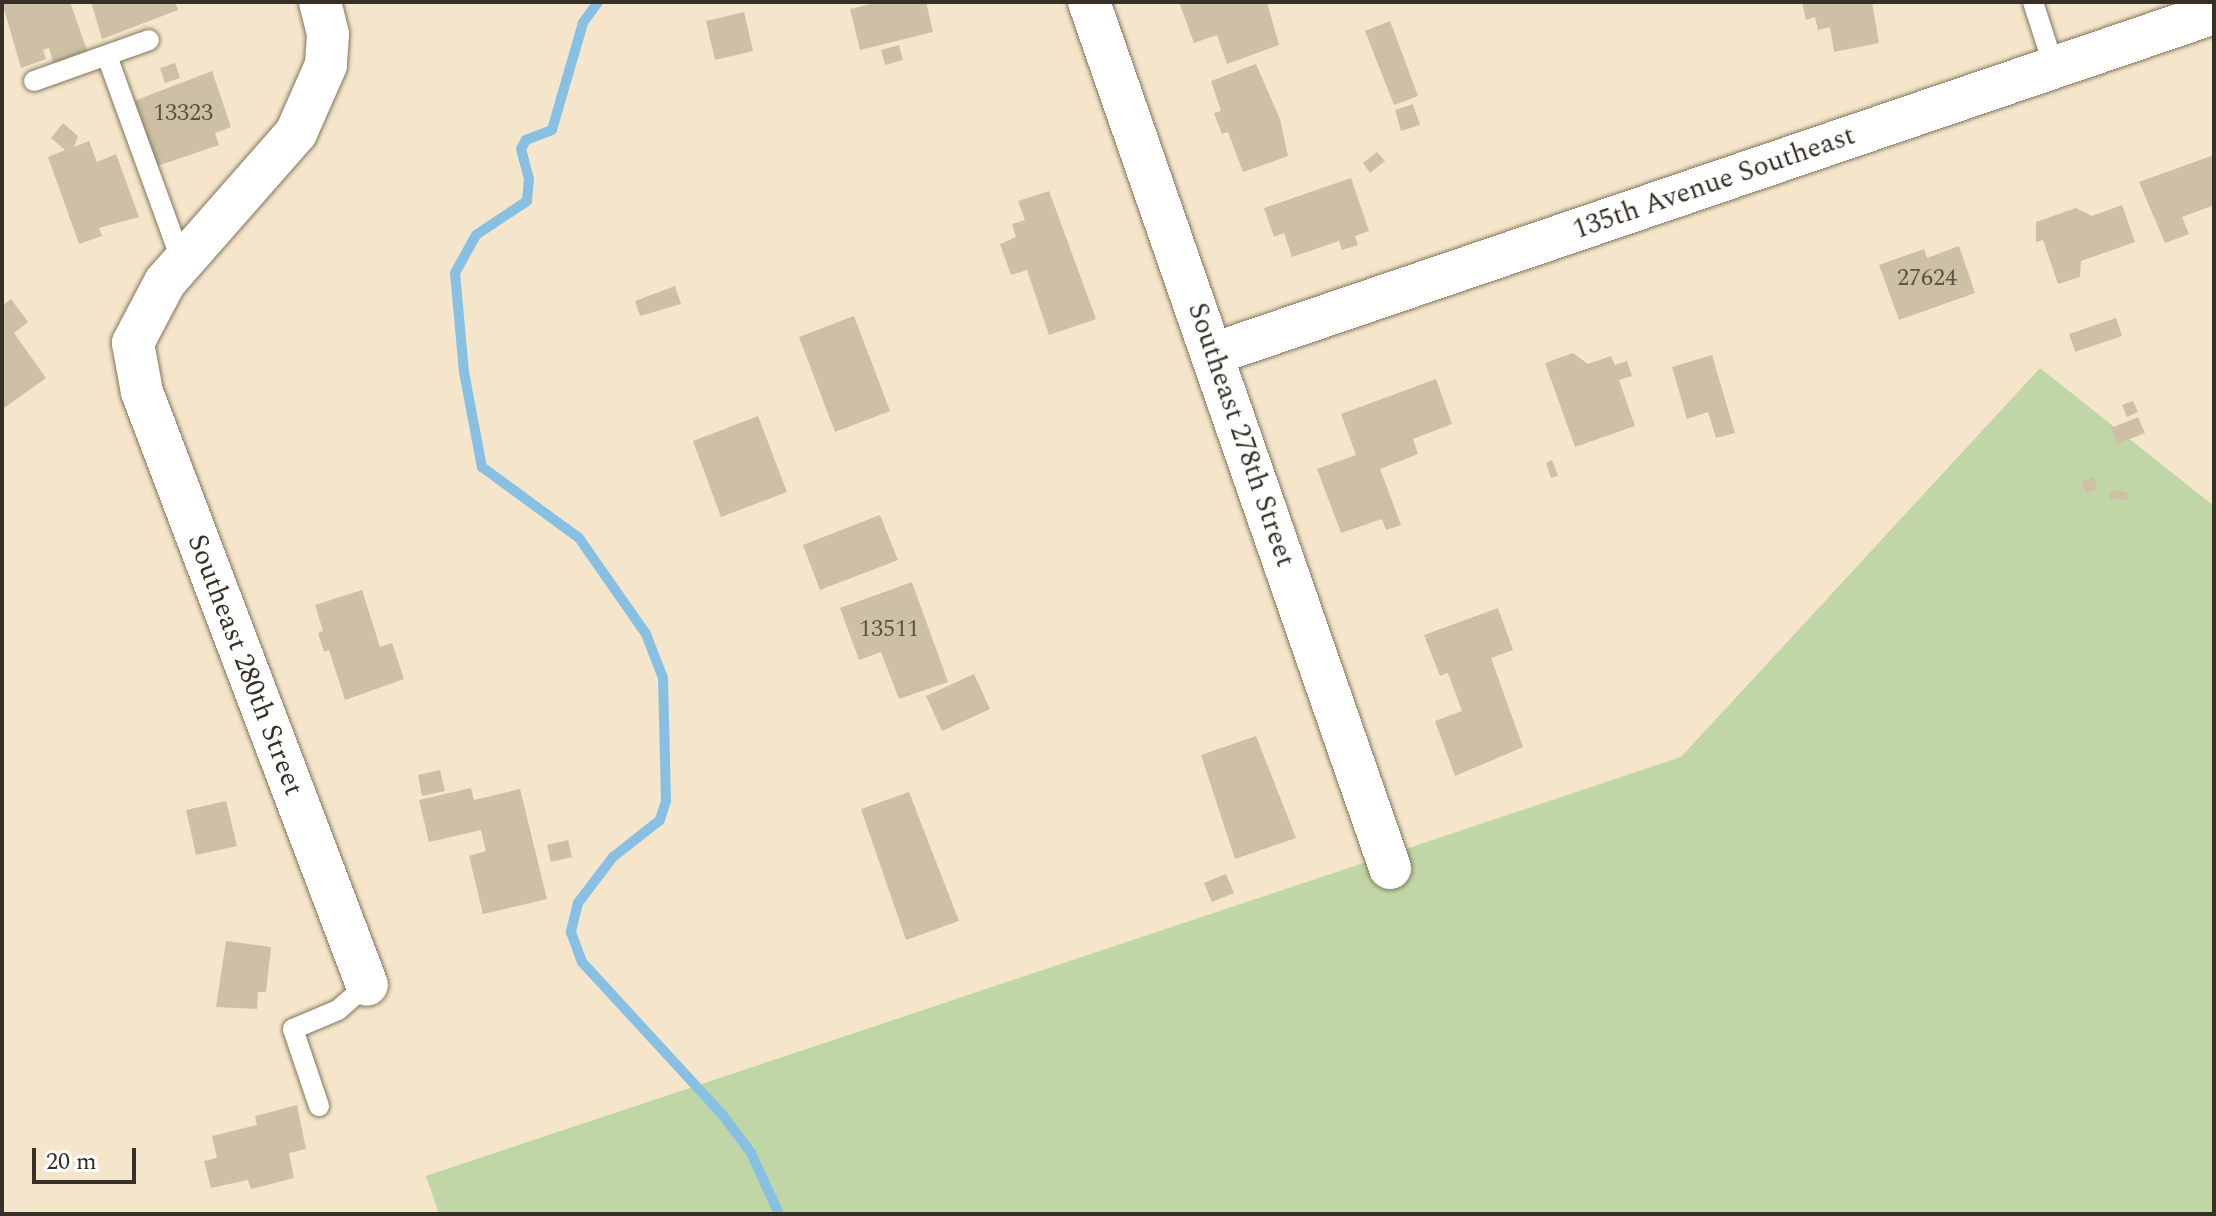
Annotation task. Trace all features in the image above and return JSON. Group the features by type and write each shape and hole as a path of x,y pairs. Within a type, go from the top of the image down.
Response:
{"street":[{"path":"182,262 296,133 309,110 326,65 328,34 320,2"},
{"name":"Southeast 278th Street","path":"1089,2 1390,868"},
{"name":"135th Avenue Southeast","path":"1213,354 2214,13"},
{"name":"Southeast 280th Street","path":"182,262 165,282 133,343 142,392 367,985"}],"lane":[{"path":"2033,2 2054,67"},
{"path":"34,81 149,40"},
{"path":"107,56 182,262"},
{"path":"319,1106 293,1029 338,1010 367,985"}],"green space":[{"path":"2040,368 2214,506 2214,1214 439,1214 426,1176 1681,757"}],"building":[{"path":"2,2 70,2 88,53 54,65 49,48 43,50 46,59 21,68"},
{"path":"91,2 175,2 178,10 102,39"},
{"path":"879,2 926,2 933,32 860,50 850,9"},
{"path":"1179,2 1267,2 1279,45 1227,64 1217,35 1194,43"},
{"path":"1802,2 1872,2 1879,43 1834,52 1830,27 1818,30 1815,17 1806,20"},
{"path":"744,12 753,51 715,60 706,21"},
{"path":"1390,21 1418,96 1394,105 1365,31"},
{"path":"899,45 903,60 885,65 881,50"},
{"path":"175,63 180,78 165,83 160,68"},
{"path":"1256,64 1280,119 1288,156 1243,172 1228,132 1222,134 1214,113 1221,111 1211,81"},
{"path":"212,71 231,127 215,133 219,145 157,166 134,101"},
{"path":"1413,104 1420,125 1401,131 1395,110"},
{"path":"63,123 78,136 74,147 89,141 97,162 116,154 139,217 99,228 102,236 79,244 48,157 65,150 51,138"},
{"path":"1377,152 1385,161 1370,173 1363,163"},
{"path":"2214,155 2214,205 2182,217 2189,234 2165,243 2139,182"},
{"path":"1351,178 1369,231 1355,236 1358,245 1342,250 1339,241 1292,257 1284,233 1274,237 1264,208"},
{"path":"1049,191 1096,319 1049,335 1027,270 1011,275 1000,244 1016,237 1012,224 1025,220 1018,201"},
{"path":"2122,205 2135,242 2081,261 2080,277 2058,284 2043,240 2036,242 2036,222 2076,208 2092,216"},
{"path":"1959,246 1975,293 1899,320 1879,265 1924,249 1927,258"},
{"path":"675,286 681,304 640,316 635,301"},
{"path":"11,299 28,322 14,333 46,378 4,408 2,306"},
{"path":"854,316 890,411 835,432 799,337"},
{"path":"2116,318 2122,336 2075,352 2069,334"},
{"path":"1573,353 1588,364 1611,356 1615,365 1627,361 1632,376 1619,380 1635,426 1575,447 1545,363"},
{"path":"1712,355 1735,433 1716,438 1708,412 1687,419 1672,367"},
{"path":"1436,379 1452,424 1413,439 1418,454 1380,469 1401,525 1386,530 1382,519 1341,533 1317,469 1356,455 1341,414"},
{"path":"2133,401 2138,412 2127,417 2122,405"},
{"path":"758,416 787,492 721,517 693,441"},
{"path":"2138,417 2145,433 2117,444 2111,428"},
{"path":"1552,460 1558,476 1551,478 1546,463"},
{"path":"2093,477 2098,489 2086,493 2082,481"},
{"path":"2110,491 2127,492 2127,500 2110,499"},
{"path":"880,515 898,560 820,590 803,545"},
{"path":"912,582 948,682 899,699 881,652 859,660 840,608"},
{"path":"362,590 380,647 392,643 404,679 345,700 329,650 324,652 318,633 323,631 315,605"},
{"path":"1498,608 1513,650 1491,658 1523,747 1455,776 1435,721 1462,711 1448,673 1440,676 1424,635"},
{"path":"974,674 990,709 942,731 926,696"},
{"path":"1256,736 1296,838 1235,859 1201,755"},
{"path":"440,770 445,791 422,796 418,775"},
{"path":"471,788 474,800 520,789 547,899 483,914 469,856 486,851 481,830 429,842 419,800"},
{"path":"909,792 959,921 906,940 861,809"},
{"path":"226,801 237,846 196,855 186,810"},
{"path":"568,840 572,857 551,862 547,845"},
{"path":"1226,874 1234,893 1212,902 1204,883"},
{"path":"226,941 271,947 266,992 258,992 257,1009 216,1007"},
{"path":"297,1105 306,1149 289,1153 294,1178 251,1189 248,1180 211,1188 204,1161 217,1158 212,1136 257,1125 255,1116"}],"waterway":[{"path":"598,2 583,23 552,130 526,140 521,149 529,178 527,201 476,235 455,273 464,372 482,467 579,538 646,634 663,678 666,801 660,820 613,857 578,903 571,932 582,962 722,1114 751,1153 779,1214"}]}
